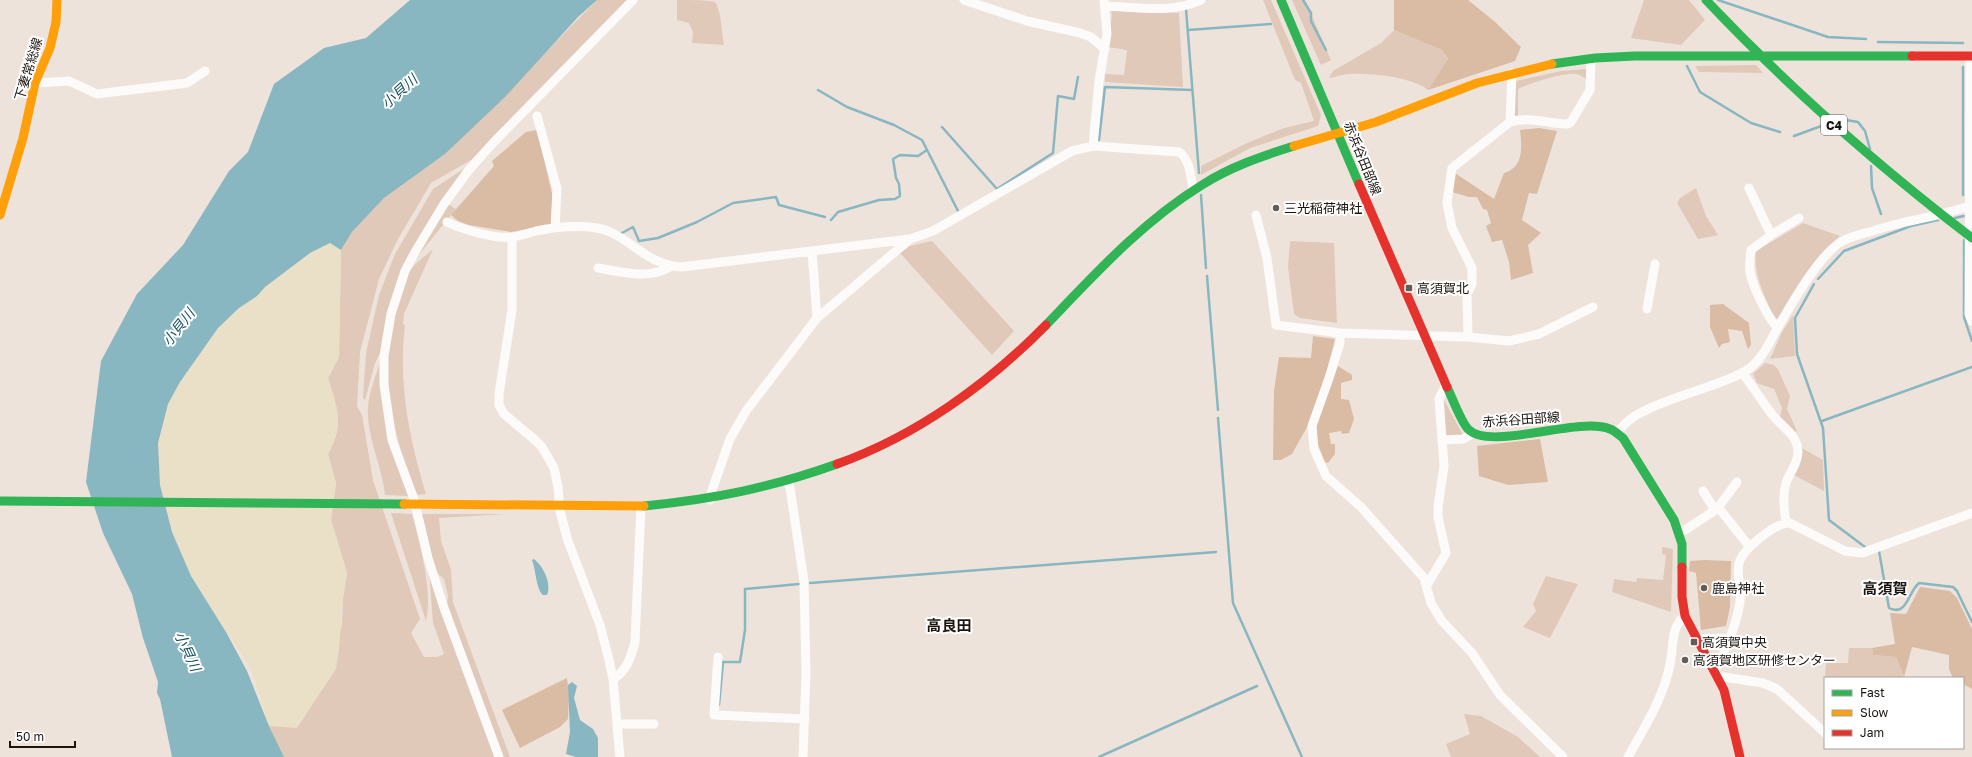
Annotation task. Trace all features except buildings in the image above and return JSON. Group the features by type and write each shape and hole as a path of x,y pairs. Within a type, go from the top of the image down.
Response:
{"main road":[{"name":"下妻常総線","path":"0,215 23,138 35,83 50,48 56,22 57,0"},
{"name":"赤浜谷田部線","path":"1281,0 1339,133 1424,336 1463,422 1472,434 1490,437 1599,426 1619,432"},
{"name":"C4","path":"1706,0 1780,75 1856,145 1915,195 1972,238"},
{"path":"0,501 641,506 710,500 788,482 862,455 924,422 971,390 1019,351 1152,218 1193,189 1252,159 1289,146 1382,120 1474,84 1512,73 1553,64 1591,59 1647,56 1971,56"},
{"path":"1619,432 1679,531 1682,544 1682,597 1685,616 1716,673 1730,711 1740,757"}],"street":[{"path":"499,757 444,608 392,440 384,385 384,356 391,314 405,271 440,210 468,172 493,143 633,0"},
{"path":"964,0 1027,21 1080,33 1091,37 1105,49"},
{"path":"1093,146 1099,81 1107,34 1104,3 1173,8 1188,6 1201,0"},
{"path":"1971,56 1969,314 1972,321"},
{"path":"1468,337 1467,294 1472,284 1472,268 1452,228 1447,203 1452,168 1510,122 1516,120 1530,120 1568,124 1572,122 1590,90 1591,59"},
{"path":"35,83 69,81 97,94 187,83 205,72"},
{"path":"1510,122 1512,73"},
{"path":"537,116 557,189 555,228"},
{"path":"447,222 469,230 500,237 512,237 555,228 584,227 603,230 651,259 670,267 681,267 910,239 933,231 1072,151 1093,146 1179,152 1184,155 1193,189"},
{"path":"0,182 10,183"},
{"path":"1750,188 1771,235"},
{"path":"1619,432 1621,427 1630,419 1664,402 1742,373 1760,359 1813,273 1824,258 1843,241 1891,224 1971,206"},
{"path":"1256,215 1267,258 1276,325 1340,333 1468,337 1509,341 1539,334 1593,307"},
{"path":"1778,328 1771,321 1756,289 1749,264 1751,250 1771,235 1799,218"},
{"path":"512,237 512,310 499,394 499,405 504,414 535,440 550,460 557,477 560,506 568,541 600,625 613,679 620,757"},
{"path":"710,500 711,493 730,439 746,411 817,318 910,239"},
{"path":"812,252 817,318"},
{"path":"1648,309 1655,264"},
{"path":"598,268 638,275 660,273 670,267"},
{"path":"1340,333 1340,343 1312,426 1314,449 1326,476 1361,507 1424,578 1431,603 1442,621 1472,653 1500,695 1562,757"},
{"path":"1742,373 1755,388 1771,414 1791,434 1796,442 1798,451 1797,459 1785,489 1784,507 1786,523"},
{"path":"1427,585 1446,553 1438,517 1444,466 1439,399 1446,385"},
{"path":"1443,440 1463,439 1472,434"},
{"path":"788,482 804,581 805,719 802,743 803,757"},
{"path":"1679,531 1685,530 1716,509 1737,482"},
{"path":"1703,491 1716,509 1749,546"},
{"path":"613,679 624,670 631,656 635,642 641,506"},
{"path":"1786,523 1845,552 1862,553 1972,513"},
{"path":"1786,523 1770,531 1749,546 1740,560 1738,565 1740,601 1729,638 1716,673 1763,683 1777,688 1824,732"},
{"path":"1628,757 1661,691 1670,664 1677,624 1685,616"},
{"path":"1698,639 1729,638"},
{"path":"718,658 714,715 805,719"},
{"path":"618,724 654,724"}],"shaded area":[{"path":"597,0 629,0 471,160 431,183 398,239 379,279 360,352 357,406 362,415 373,480 420,619 411,633 424,657 437,657 444,654 433,623 429,570 497,757 284,757 269,726 297,727 311,706 342,625 343,598 347,573 331,520 336,483 328,454 338,425 338,416 328,378 339,357 341,250 352,232 384,198 445,154"},
{"path":"677,0 702,0 715,2 719,10 724,45 692,43 693,32 689,23 677,20"},
{"path":"1263,0 1271,0 1321,115 1318,126 1250,148 1201,175 1201,166 1247,143 1284,128 1314,121 1301,83 1295,80"},
{"path":"1292,0 1305,0 1331,60 1321,65"},
{"path":"1394,0 1468,0 1494,21 1521,47 1515,61 1428,90 1448,59 1442,50 1394,30"},
{"path":"1644,0 1689,0 1705,20 1681,45 1631,38"},
{"path":"1111,10 1179,13 1183,87 1105,82 1105,74 1124,75 1127,50 1108,47 1112,15"},
{"path":"1394,30 1442,50 1448,60 1428,90 1412,82 1380,75 1347,74 1329,78 1333,71 1381,43"},
{"path":"1756,65 1763,73 1699,72 1695,66"},
{"path":"1587,69 1586,79 1577,74 1556,76 1518,89 1518,115 1517,117 1512,115 1516,81 1561,71"},
{"path":"1539,128 1557,131 1537,194 1529,193 1522,220 1541,233 1528,245 1533,273 1511,280 1509,262 1502,240 1492,242 1486,226 1491,223 1487,210 1483,209 1477,197 1469,197 1452,192 1455,173 1494,199 1504,173 1511,170 1515,166 1520,156 1520,130"},
{"path":"537,130 554,202 552,225 511,232 469,225 458,221 451,215 494,166 492,161 526,132"},
{"path":"465,168 411,251 383,347 375,363 365,400 363,398 366,353 379,295 395,254 433,189"},
{"path":"1696,188 1706,216 1718,235 1698,239 1677,203 1680,198"},
{"path":"448,204 456,209 412,263"},
{"path":"1803,223 1840,236 1822,254 1778,319 1774,318 1758,277 1756,269 1756,251"},
{"path":"932,241 1014,331 992,355 900,253 910,246"},
{"path":"1290,241 1334,243 1337,323 1300,318 1294,314 1288,267"},
{"path":"433,249 404,314 403,324 405,325 403,368 406,411 426,494 417,495 400,447 394,422 390,398 388,348 392,323 408,272"},
{"path":"1723,304 1749,323 1751,345 1748,349 1742,331 1728,329 1730,342 1722,344 1719,348 1710,327 1710,305"},
{"path":"1793,315 1795,356 1770,359 1782,332"},
{"path":"1313,336 1335,339 1320,397 1307,427 1292,454 1281,460 1273,460 1274,391 1279,357 1311,358"},
{"path":"1765,363 1774,365 1778,369 1790,396 1787,409 1797,431 1794,432 1780,416 1782,408 1774,389 1757,383 1753,374"},
{"path":"382,364 381,381 408,496 385,495 381,473 369,428 368,407 372,386 379,365"},
{"path":"1338,366 1352,375 1352,380 1341,383 1341,399 1349,400 1354,419 1349,433 1342,434 1341,431 1329,433 1331,444 1335,444 1335,454 1328,463 1325,462 1316,440 1315,429"},
{"path":"1444,400 1463,435 1446,438"},
{"path":"1540,439 1548,482 1508,485 1479,476 1477,446"},
{"path":"1802,448 1823,460 1824,491 1794,475"},
{"path":"391,513 412,514 422,553 427,582 428,609 426,621"},
{"path":"421,514 507,514 439,518 441,541 451,570 453,602 510,757 503,757 447,604 448,596 444,579 436,572"},
{"path":"1662,547 1673,549 1671,612 1612,592 1614,579 1636,582 1637,578 1663,580 1666,555 1662,554"},
{"path":"1690,561 1731,561 1730,607 1726,626 1701,630 1696,573 1689,571"},
{"path":"1546,576 1578,584 1550,638 1523,627 1536,611 1533,604"},
{"path":"1920,587 1950,591 1957,598 1972,629 1972,689 1964,685 1964,677 1953,677 1949,669 1949,655 1912,647 1904,677 1896,657 1873,655 1872,648 1895,644 1890,613 1906,614"},
{"path":"1849,648 1872,648 1873,655 1896,657 1904,677 1825,677 1826,663 1848,663"},
{"path":"567,678 569,695 568,719 560,727 520,748 502,710"},
{"path":"1464,714 1481,716 1518,737 1540,757 1451,757 1446,744 1470,734"}],"sand":[{"path":"330,243 341,250 339,357 328,378 338,416 336,433 328,454 336,483 331,520 347,573 343,598 339,649 336,669 297,728 269,726 251,669 191,576 172,532 160,485 158,442 168,404 180,382 218,328 239,308 257,296 265,287 310,253"}],"water":[{"name":"小貝川","path":"410,0 597,0 578,17 505,97 445,154 384,198 352,232 341,250 330,243 310,253 265,287 257,296 239,308 218,328 180,382 168,404 158,443 160,485 172,532 191,576 226,632 247,671 269,726 284,757 172,757 160,699 157,693 158,682 143,638 132,594 103,533 86,482 101,361 137,294 183,245 229,171 248,152 274,84 324,48 366,38"},
{"path":"534,559 541,566 546,575 548,585 547,595 543,595 537,584 532,560"},
{"path":"572,682 577,686 574,698 580,720 593,729 598,738 598,757 576,757 566,754 570,732 568,685"}],"waterway":[{"path":"1303,0 1311,13 1311,21 1326,50"},
{"path":"1718,0 1828,37 1866,39"},
{"path":"1186,9 1199,173"},
{"path":"1188,30 1271,24"},
{"path":"1878,42 1963,43"},
{"path":"1687,66 1700,92 1751,123 1780,132"},
{"path":"1963,67 1963,195"},
{"path":"942,127 997,189 1053,153 1058,96 1074,99 1078,77"},
{"path":"1099,140 1105,87 1192,90"},
{"path":"818,90 847,107 894,125 922,140 958,211"},
{"path":"1836,121 1840,119 1858,122 1865,131 1870,149"},
{"path":"1794,136 1824,125"},
{"path":"831,220 838,212 879,200 895,199 900,196 899,184 896,178 893,159 900,155 918,156 927,150"},
{"path":"1871,166 1872,188 1881,214"},
{"path":"1201,195 1206,268"},
{"path":"620,234 633,227 639,241 658,238 697,222 733,203 776,197 779,205 825,217"},
{"path":"1955,218 1964,216"},
{"path":"1818,279 1844,251 1911,226 1938,220"},
{"path":"1964,240 1964,317 1972,341"},
{"path":"1207,276 1218,410"},
{"path":"1814,284 1795,318 1797,354 1823,428 1829,520 1865,547"},
{"path":"1822,421 1972,367"},
{"path":"1218,418 1233,603 1302,757"},
{"path":"1879,551 1889,608 1895,610 1904,606 1919,583 1953,587 1957,591 1972,622"},
{"path":"810,583 1216,552"},
{"path":"719,705 723,662 740,662 745,630 745,589 799,584"},
{"path":"1099,757 1257,686"}],"traffic: fast":[{"path":"1281,0 1359,184"},
{"path":"1706,0 1769,64 1834,124 1868,154 1972,238"},
{"path":"1552,64 1595,58 1635,56 1912,56"},
{"path":"1046,325 1120,250 1159,215 1202,185 1235,167 1294,146"},
{"path":"1447,387 1465,426 1479,435 1495,437 1514,436 1556,429 1595,426 1610,429 1617,433 1623,438 1674,520 1682,544 1682,567"},
{"path":"644,506 694,500 765,486 837,464"},
{"path":"0,501 404,504"}],"traffic: slow":[{"path":"0,215 23,138 35,83 50,48 56,22 57,0"},
{"path":"1294,146 1376,122 1477,83 1552,64"},
{"path":"404,504 644,506"}],"traffic: jam":[{"path":"1912,56 1972,56"},
{"path":"1359,184 1447,387"},
{"path":"837,464 895,439 949,406 1000,368 1046,325"},
{"path":"1682,567 1682,597 1685,616 1724,690 1740,757"}],"place":[{"name":"三光稲荷神社","path":"1276,208"},
{"name":"高須賀北","path":"1409,288"},
{"name":"鹿島神社","path":"1704,588"},
{"name":"高須賀中央","path":"1694,642"},
{"name":"高須賀地区研修センター","path":"1685,660"}],"district":[{"name":"高須賀","path":"1885,588"},
{"name":"高良田","path":"949,625"}]}
